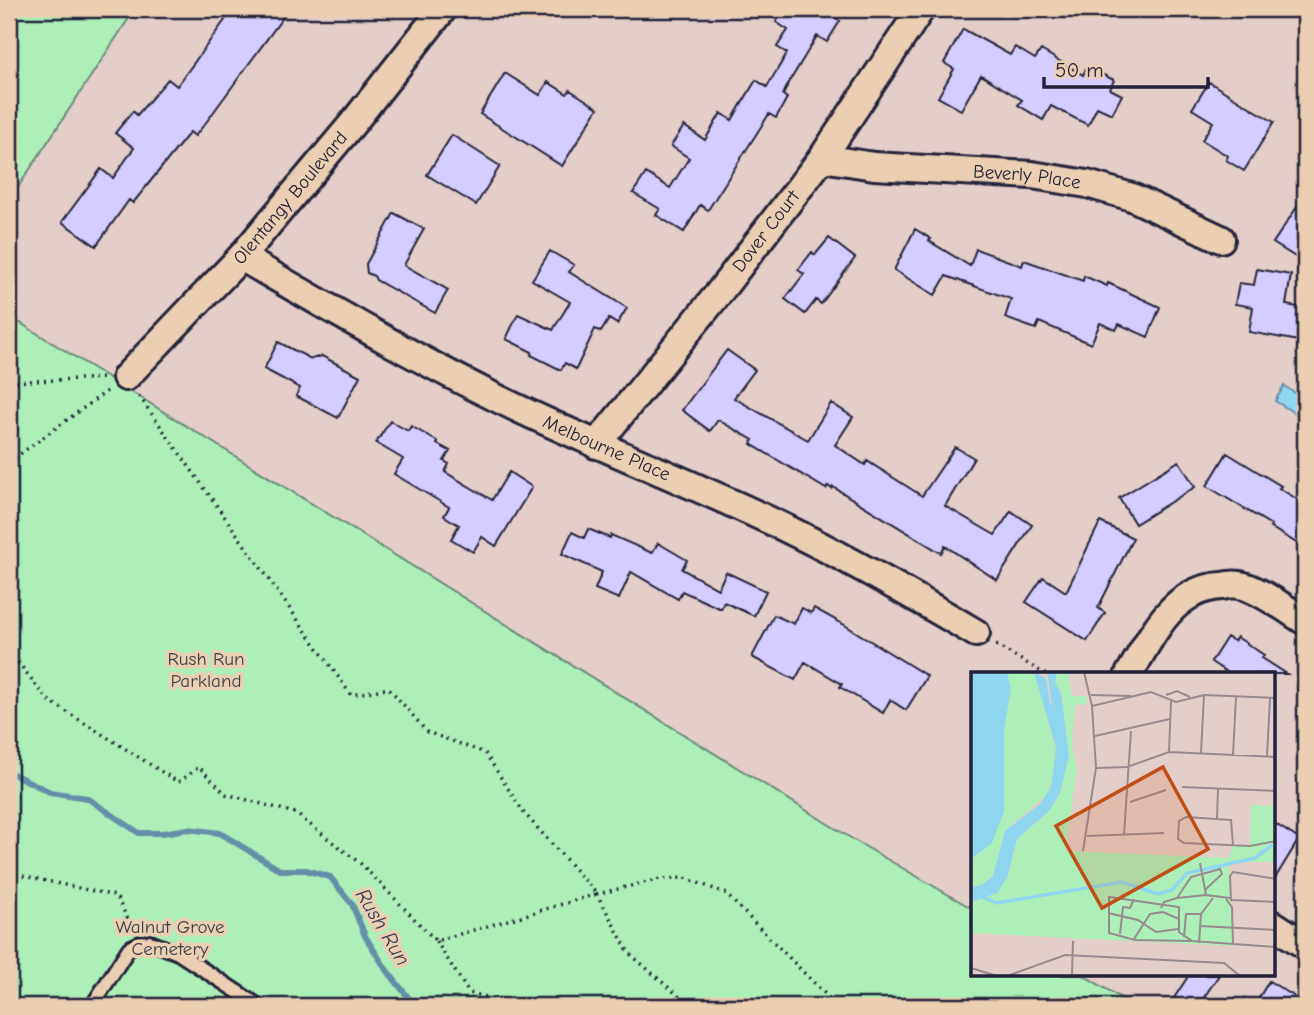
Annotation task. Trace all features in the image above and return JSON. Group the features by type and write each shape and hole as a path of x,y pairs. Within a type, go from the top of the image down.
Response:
{"street":[{"name":"Olentangy Boulevard","path":"126,377 241,257 353,123 443,9"},
{"name":"Dover Court","path":"596,445 718,294 822,158 921,9"},
{"name":"Beverly Place","path":"822,158 874,166 1032,175 1087,184 1132,197 1220,239"},
{"name":"Melbourne Place","path":"241,257 512,405 596,445 780,525 858,564 976,633"},
{"path":"1130,672 1165,615 1184,597 1208,586 1240,584 1305,621"},
{"path":"1276,926 1305,944"}],"lane":[{"path":"92,1006 129,948 140,943 163,946 178,953 259,1006"}],"path":[{"path":"9,382 126,377"},
{"path":"9,462 126,377"},
{"path":"126,377 351,695 389,688 426,732 485,753 524,813 597,894 629,953 690,1006"},
{"path":"976,633 1042,672"},
{"path":"9,651 48,700 178,782 199,767 226,794 295,813 361,864 436,941 470,993 506,1002 509,1006"},
{"path":"9,873 116,896 140,943"},
{"path":"436,941 597,894 660,879 685,878 725,893 837,1006"}],"green space":[{"path":"9,9 135,9 9,201"},
{"name":"Rush Run Parkland","path":"9,316 854,840 971,908 971,976 1085,976 1134,1006 9,1006"}],"water":[{"path":"1284,386 1305,399 1303,418 1275,401"}],"building":[{"path":"233,9 289,9 195,136 190,132 133,203 129,200 96,246 62,222 101,169 113,178 134,148 115,133 133,111 137,115 168,79 177,86"},
{"path":"785,9 821,9 840,21 827,42 817,36 788,84 783,95 787,98 776,118 769,114 708,210 700,205 684,232 656,215 660,209 633,193 646,173 670,188 689,158 671,146 684,126 705,140 721,113 732,120 756,80 767,87 787,53 777,47 788,30 776,22"},
{"path":"963,29 1010,55 1015,47 1035,59 1041,50 1083,75 1087,67 1114,80 1110,89 1122,95 1112,114 1097,107 1088,125 1051,106 1043,120 1018,105 1022,100 981,75 961,110 938,97 954,69 944,63"},
{"path":"505,73 540,95 548,82 567,94 570,90 598,108 562,166 480,114"},
{"path":"1209,82 1274,122 1244,171 1226,160 1228,156 1202,140 1213,122 1192,109"},
{"path":"452,135 500,166 476,205 427,175"},
{"path":"1305,195 1305,263 1273,243"},
{"path":"394,213 424,229 404,265 448,290 435,313 367,273 366,264"},
{"path":"915,229 931,239 929,241 970,266 976,249 1022,266 1024,260 1083,281 1084,276 1107,286 1108,283 1160,307 1148,337 1119,324 1116,330 1100,323 1091,344 1039,322 1036,329 1005,318 1011,299 946,276 935,295 894,270"},
{"path":"829,238 855,258 821,304 816,300 805,314 785,299 804,274 798,270 812,252 815,255"},
{"path":"550,251 574,265 569,272 627,308 617,324 609,319 601,332 595,329 576,369 565,363 561,370 506,339 518,314 553,330 570,302 532,280"},
{"path":"1257,269 1291,275 1286,305 1304,308 1299,341 1249,332 1253,307 1235,304 1239,283 1254,285"},
{"path":"278,342 311,359 322,356 360,376 338,418 296,396 300,388 264,369"},
{"path":"727,350 755,370 734,398 808,440 831,403 853,417 835,445 865,465 867,461 922,496 955,447 974,458 945,506 995,535 1011,511 1032,525 997,580 945,546 941,553 833,487 832,489 828,486 826,489 751,444 753,440 718,420 710,431 682,410"},
{"path":"390,421 408,431 411,426 450,451 444,461 449,464 445,472 492,500 509,472 532,487 496,546 482,537 473,552 451,539 459,525 444,516 449,507 394,474 403,459 376,443"},
{"path":"1227,453 1305,504 1305,548 1207,486"},
{"path":"1179,461 1195,487 1135,524 1119,498"},
{"path":"1100,522 1133,538 1098,608 1105,613 1087,641 1026,602 1043,577 1066,592"},
{"path":"588,529 610,538 611,535 652,553 658,543 687,560 682,569 718,589 726,572 766,591 754,616 724,602 721,609 682,591 678,599 631,572 619,599 595,589 602,572 562,554 572,532 584,538"},
{"path":"802,608 811,613 814,608 927,676 906,710 890,700 883,713 805,662 795,680 752,657 774,615 794,624"},
{"path":"1227,637 1234,641 1237,637 1287,674 1227,672 1211,662"},
{"path":"1276,824 1299,839 1276,877"},
{"path":"1188,976 1218,976 1198,1006 1187,1006 1174,998"},
{"path":"1269,981 1305,1003 1305,1006 1254,1006"}],"waterway":[{"name":"Rush Run","path":"9,772 50,792 87,798 139,833 188,829 220,833 280,870 306,870 330,877 352,904 365,936 386,969 415,1006"}],"park label":[{"name":"Walnut Grove Cemetery","path":"170,938"}]}
